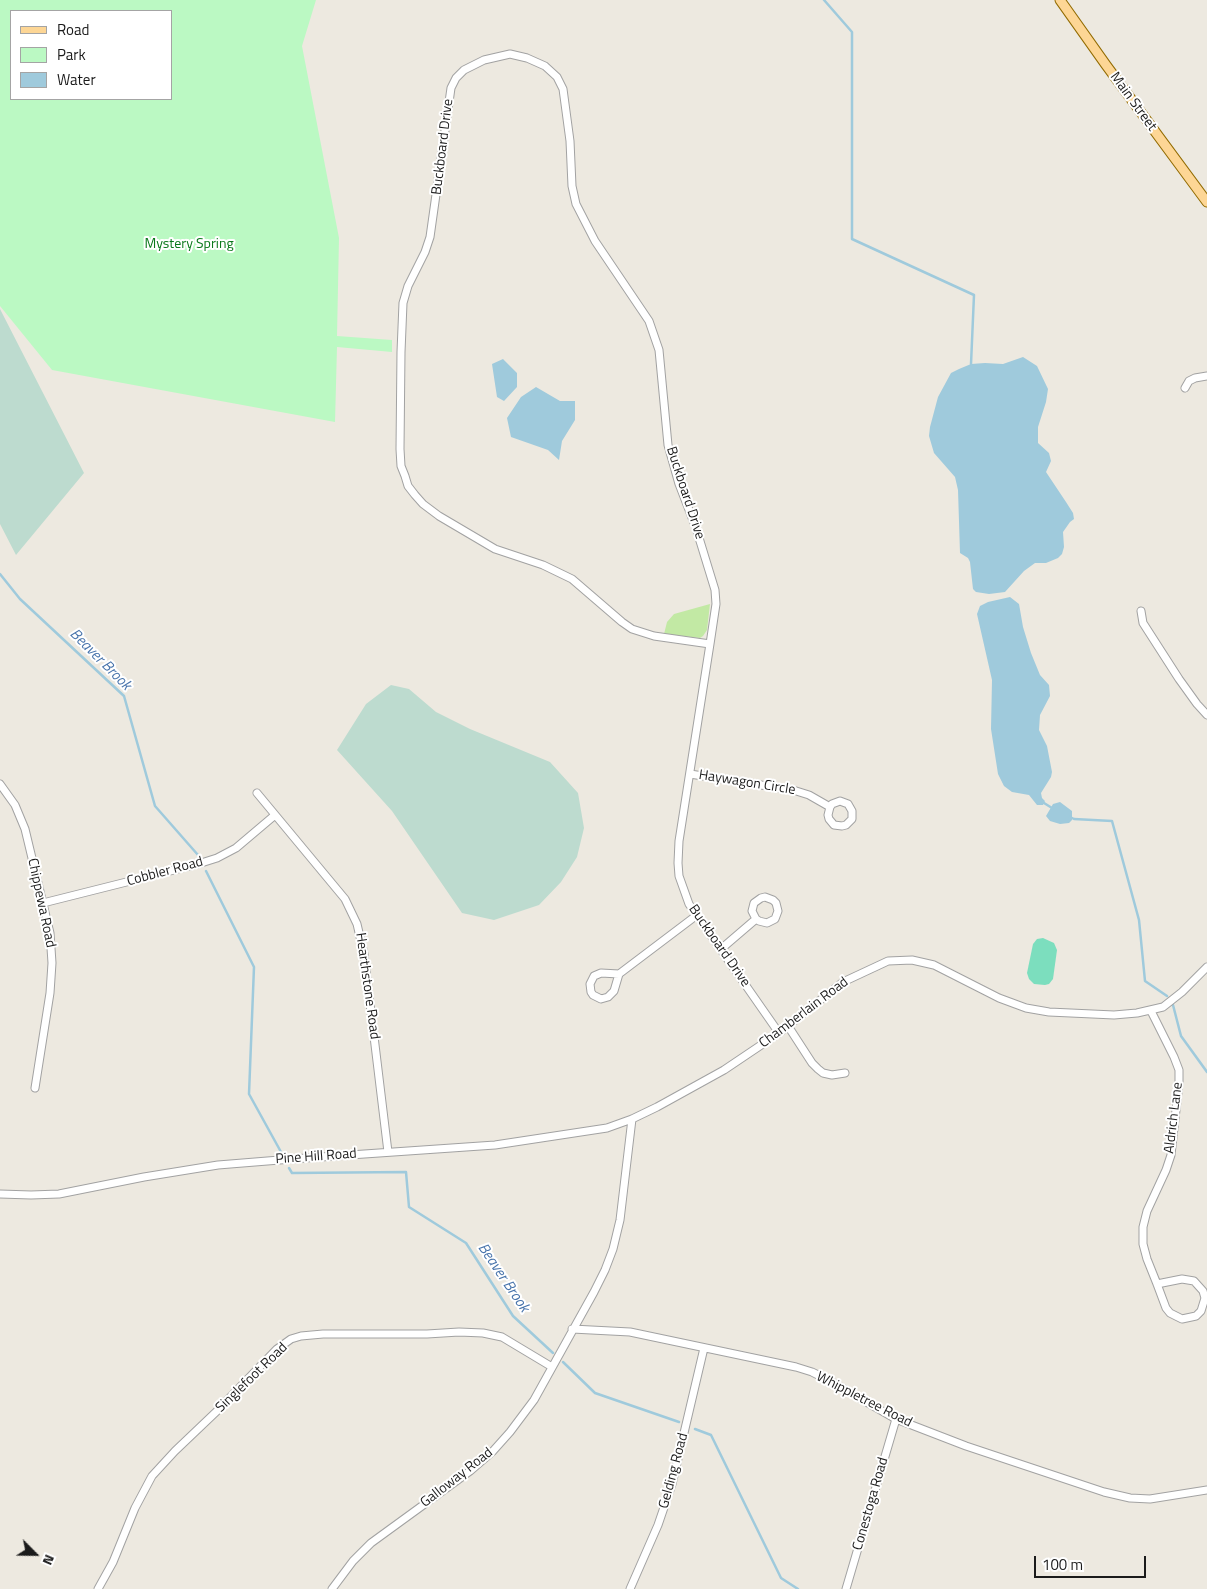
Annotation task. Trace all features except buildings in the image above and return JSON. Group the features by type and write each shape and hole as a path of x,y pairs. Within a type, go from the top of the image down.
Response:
{"main road":[{"name":"Main Street","path":"1060,0 1207,202"}],"street":[{"name":"Buckboard Drive","path":"710,644 654,636 632,629 572,579 543,565 495,549 440,516 423,504 415,495 405,476 400,449 403,302 408,286 425,252 430,237 451,88 456,78 464,70 484,60 510,54 527,58 545,66 557,77 563,89 568,122 572,186 576,204 595,241 650,321 660,350 668,446 715,590 716,604 710,644 690,774 679,841 679,876 684,894 697,915 779,1033"},
{"path":"1184,388 1189,381 1207,376"},
{"path":"1141,611 1143,623 1179,679 1197,704 1207,714"},
{"name":"Haywagon Circle","path":"690,774 793,790 809,795 830,807"},
{"name":"Chippewa Road","path":"0,784 15,805 25,829 50,933 52,970 35,1088"},
{"name":"Hearthstone Road","path":"257,793 345,899 357,924 365,963 388,1152"},
{"name":"Cobbler Road","path":"43,903 217,858 244,843 275,815"},
{"path":"619,974 602,973 594,976 590,984 593,995 605,998 612,994 619,974 697,915"},
{"path":"721,949 756,919"},
{"name":"Chamberlain Road","path":"632,1120 724,1070 779,1033 843,982 888,961 912,960 934,965 999,998 1034,1010 1114,1015 1151,1011 1163,1007 1171,1002 1207,967"},
{"name":"Aldrich Lane","path":"1151,1011 1174,1057 1180,1077 1169,1163 1150,1203 1144,1227 1145,1252 1157,1284 1166,1308 1176,1317 1182,1319 1189,1319 1201,1311 1205,1298 1203,1291 1194,1281 1182,1279 1157,1284"},
{"path":"788,1026 818,1069 832,1075 845,1073"},
{"name":"Pine Hill Road","path":"0,1194 59,1194 218,1165 495,1145 607,1128 632,1120"},
{"name":"Galloway Road","path":"332,1589 353,1561 371,1543 470,1472 493,1451 534,1400 605,1270 620,1220 632,1120"},
{"name":"Whippletree Road","path":"572,1329 630,1332 763,1359 812,1372 896,1419 966,1446 1113,1494 1130,1498 1150,1499 1207,1490"},
{"name":"Singlefoot Road","path":"98,1589 113,1562 135,1508 152,1476 175,1450 217,1412 271,1355 291,1339 323,1334 483,1333 502,1337 552,1367"},
{"name":"Gelding Road","path":"630,1589 658,1525 672,1484 704,1348"},
{"name":"Conestoga Road","path":"846,1589 896,1419"}],"green space":[{"name":"Mystery Spring","path":"0,0 316,0 302,46 339,238 337,336 392,340 392,352 337,347 335,422 52,370 0,306"},
{"path":"0,309 84,473 16,555 0,524"},
{"path":"710,604 707,630 700,638 664,634 667,622 674,614"},
{"path":"391,685 409,689 436,712 470,729 550,762 578,793 584,828 577,857 561,882 539,905 494,920 462,913 392,811 337,750 366,704"},
{"path":"1043,938 1054,943 1057,950 1053,979 1049,984 1045,985 1034,984 1029,979 1027,973 1033,944 1037,939"}],"water":[{"path":"1023,357 1037,366 1048,389 1038,427 1038,443 1049,453 1051,461 1046,472 1073,513 1074,519 1063,532 1064,547 1062,554 1058,558 1046,563 1035,563 1024,571 1005,592 989,594 976,592 973,589 970,562 968,558 960,553 958,490 955,477 934,453 929,436 930,427 938,397 951,373 971,364 1003,364"},
{"path":"503,359 517,373 517,387 504,401 497,397 492,364"},
{"path":"536,387 560,401 575,401 575,420 562,441 559,460 548,450 511,437 507,418 521,397"},
{"path":"1010,597 1019,604 1023,627 1031,653 1040,675 1049,685 1050,696 1040,715 1039,730 1047,746 1052,772 1041,793 1045,801 1043,805 1037,805 1029,795 1012,792 1004,786 998,774 991,729 992,680 977,614 980,606 988,602"},
{"path":"1060,802 1072,811 1072,820 1069,823 1060,824 1050,821 1046,816 1053,804"}],"waterway":[{"path":"824,0 852,32 852,239 974,295 971,364"},
{"name":"Beaver Brook","path":"0,574 20,599 124,696 155,806 198,855"},
{"path":"1044,803 1052,808"},
{"path":"1070,817 1074,819 1112,821 1139,920 1145,981 1167,996"},
{"name":"Beaver Brook","path":"206,871 254,967 249,1094 281,1152"},
{"path":"1173,1005 1181,1036 1207,1072"},
{"name":"Beaver Brook","path":"289,1168 292,1173 406,1172 409,1207 466,1243 513,1316 553,1353"},
{"name":"Beaver Brook","path":"563,1362 595,1393 679,1422"},
{"name":"Beaver Brook","path":"695,1429 711,1435 781,1578 798,1589"}]}
